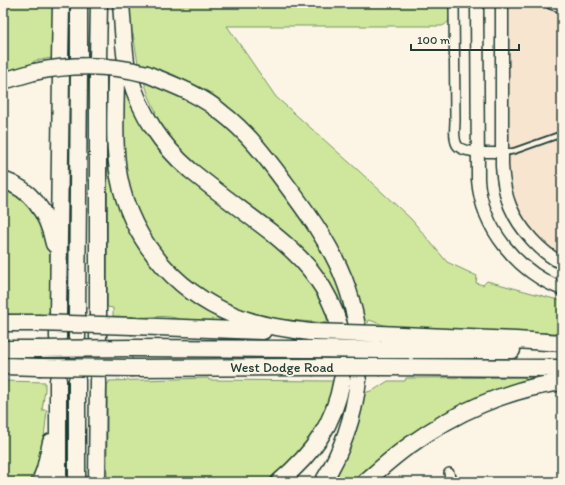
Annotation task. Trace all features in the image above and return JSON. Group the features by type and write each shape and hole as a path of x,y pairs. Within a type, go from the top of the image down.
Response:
{"highway":[{"path":"58,328 61,3"},
{"path":"77,328 79,3"},
{"path":"98,329 99,3"},
{"path":"117,3 122,69 137,96 143,111 162,141 190,170 263,226 303,260 325,291 339,325"},
{"path":"121,3 124,44 116,144 119,179 128,209 144,241 154,257 183,285 203,299 229,313 258,323 283,329 380,342 516,340 562,343"},
{"path":"3,82 34,72 64,67 98,66 147,74 184,89 210,104 233,121 262,152 321,234 340,269 348,289 357,326"},
{"path":"3,180 26,192 43,212 52,234 59,278"},
{"path":"3,323 310,332"},
{"name":"West Dodge Road","path":"3,349 312,349 380,342 562,350"},
{"name":"West Dodge Road","path":"6,367 562,368"},
{"path":"58,380 58,482"},
{"path":"77,380 77,482"},
{"path":"97,482 98,380"},
{"path":"279,482 300,463 319,440 336,406 342,380"},
{"path":"323,482 336,461 346,437 358,380"},
{"path":"365,482 409,446 436,427 505,395 562,382"},
{"path":"40,482 48,457 58,397"}],"main road":[{"path":"477,3 478,180 480,194 491,224 511,254 524,267 541,279 562,289"},
{"path":"498,3 502,23"},
{"path":"502,3 502,174 504,186 508,202 528,235 541,248 562,263"}],"street":[{"path":"454,3 456,144 458,148 468,151 502,153"},
{"path":"449,473 451,482"}],"lane":[{"path":"547,3 550,6 562,10"},
{"path":"502,153 514,151 562,134"}],"shaded area":[{"path":"508,3 562,3 562,257 537,238 517,207 510,186 508,160"}],"green space":[{"path":"3,3 56,3 52,58 34,61 33,64 3,74"},
{"path":"129,3 450,3 448,22 442,26 227,26 276,97 411,219 447,262 477,276 476,283 483,285 487,281 562,301 562,333 387,326 369,320 368,323 361,320 348,273 203,91 203,89 172,74 138,63 133,34 129,34"},
{"path":"108,73 113,147 135,235 236,322 183,321 172,317 158,316 134,318 113,316 113,308 107,307"},
{"path":"121,74 142,120 293,254 329,304 324,307 328,323 255,317 204,294 160,254 130,199 123,164"},
{"path":"143,79 199,105 250,146 318,240 338,279 349,323 346,324 339,303 184,157 152,115 156,112"},
{"path":"3,184 25,196 49,240 50,311 46,315 3,314"},
{"path":"553,377 501,392 360,482 330,482 364,393 374,390 388,381 405,381 406,378"},
{"path":"208,378 209,380 333,381 331,390 337,391 326,424 274,482 107,482 107,384 109,381"},
{"path":"3,381 45,382 42,410 47,410 43,447 33,482 3,482"},
{"path":"64,381 68,381 68,482 65,482"}]}
